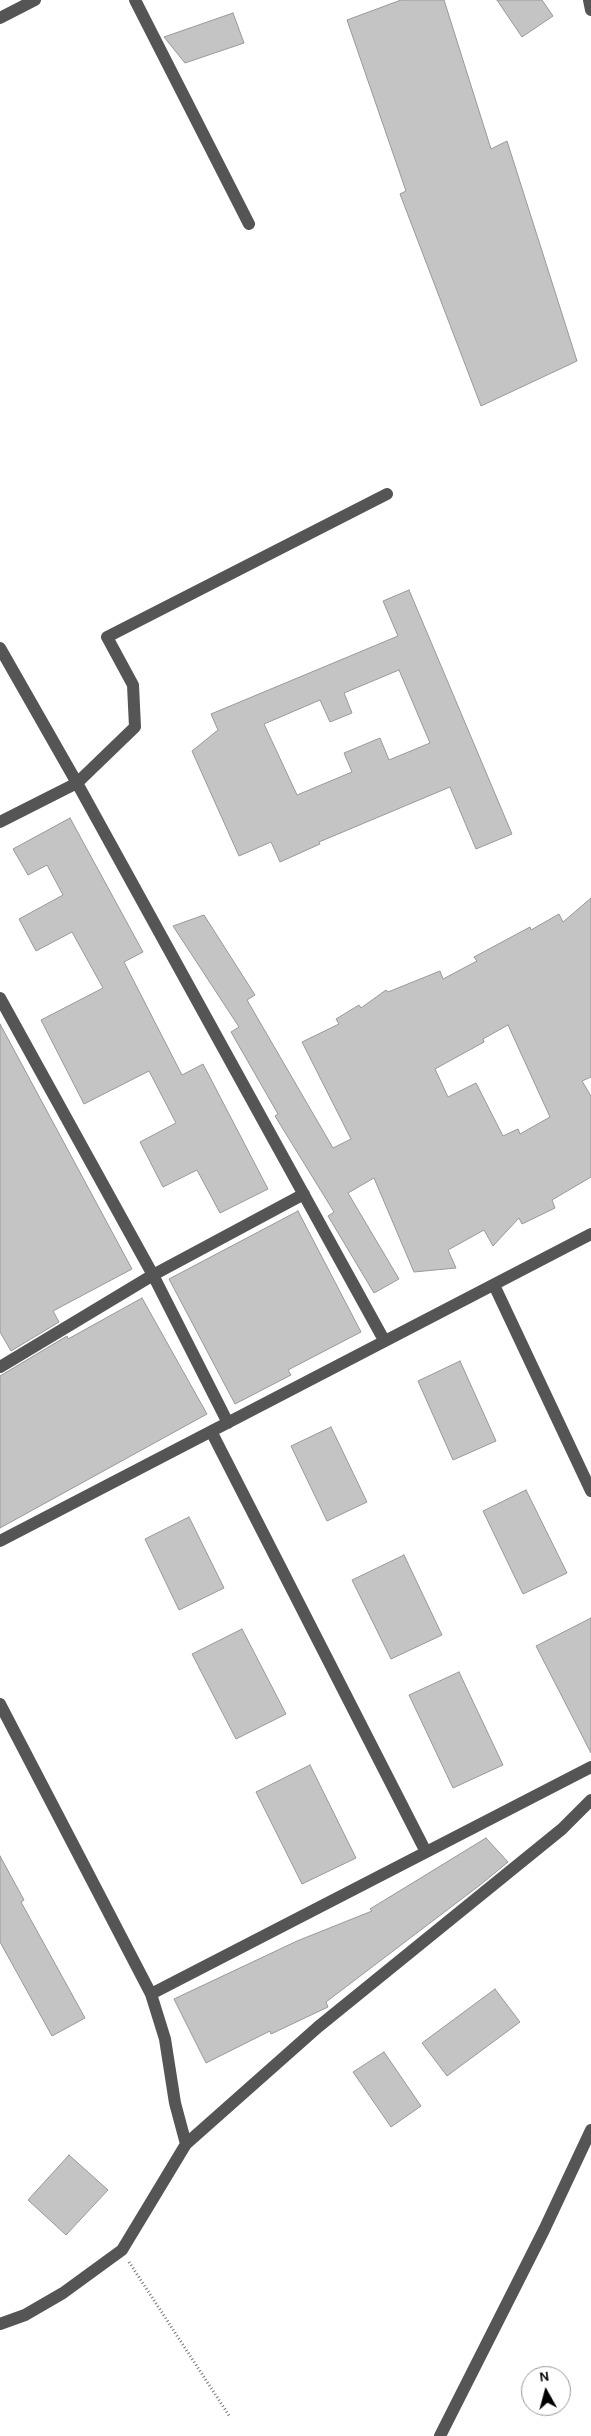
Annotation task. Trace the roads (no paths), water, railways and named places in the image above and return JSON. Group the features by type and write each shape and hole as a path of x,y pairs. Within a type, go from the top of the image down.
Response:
{"lane":[{"path":"0,18 35,0"},
{"path":"135,0 249,224"},
{"path":"589,0 591,10"},
{"path":"0,822 77,782 135,727 132,685 107,637 387,494"},
{"path":"0,648 77,782 384,1340"},
{"path":"0,998 153,1276 228,1423"},
{"path":"0,1366 153,1276 304,1194"},
{"path":"0,1541 212,1433 384,1340 591,1234"},
{"path":"494,1285 591,1491"},
{"path":"212,1433 426,1852"},
{"path":"0,1704 151,1994 165,2038 175,2103 186,2144"},
{"path":"151,1994 591,1767"},
{"path":"0,2324 25,2315 63,2294 122,2250 186,2144 318,2027 562,1829 591,1800"},
{"path":"440,2436 544,2230 591,2130"}]}
